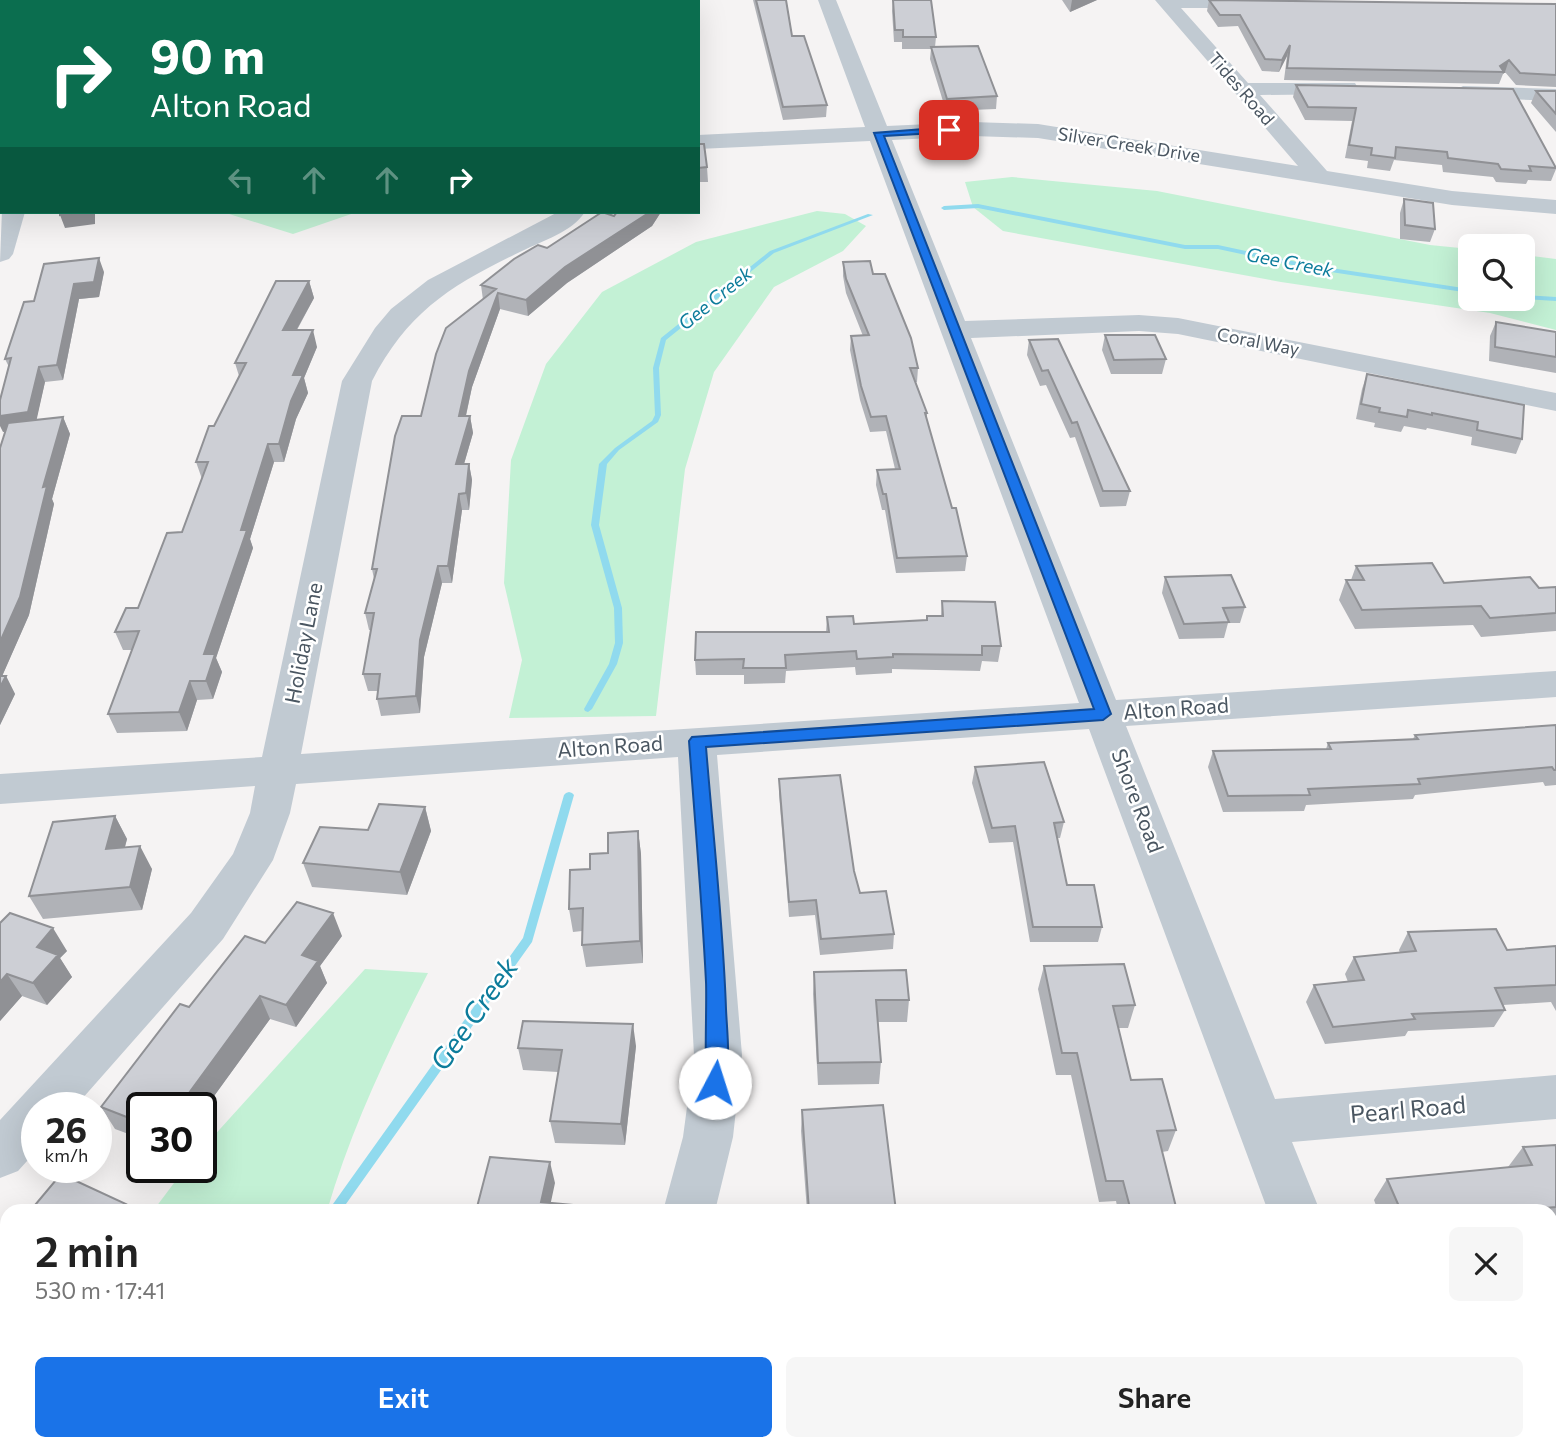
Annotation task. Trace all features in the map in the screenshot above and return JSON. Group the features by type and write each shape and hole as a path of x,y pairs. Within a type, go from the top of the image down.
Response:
{"street":[{"name":"Shore Road","path":"827,0 1291,1204"},
{"path":"1165,1 1274,3"},
{"name":"Tides Road","path":"1165,1 1319,176"},
{"path":"1241,89 1370,88"},
{"path":"1438,91 1556,95"},
{"name":"Silver Creek Drive","path":"700,142 972,129 1038,131 1090,137 1452,198 1556,207"},
{"path":"0,254 12,214"},
{"name":"Holiday Lane","path":"57,1092 207,926 252,860 270,813 357,381 375,344 396,318 426,292 468,266 548,228 570,214"},
{"name":"Coral Way","path":"956,330 1139,323 1178,326 1556,402"},
{"name":"Alton Road","path":"0,789 1556,684"},
{"path":"691,1204 708,1137 718,1055 716,982 697,741"},
{"name":"Pearl Road","path":"1260,1123 1556,1097"},
{"path":"0,1155 21,1132"}],"green space":[{"path":"1012,177 1157,191 1430,245 1458,248 1458,308 1281,282 1003,231 973,207 965,182"},
{"path":"817,211 845,214 866,226 843,251 774,287 714,372 685,469 656,716 509,718 522,660 504,583 511,460 546,364 602,292 696,242"},
{"path":"229,214 351,214 293,234"},
{"path":"1535,256 1556,259 1556,330 1477,311 1535,311"},
{"path":"365,969 428,973 372,1090 347,1150 329,1204 158,1204 174,1183 217,1183 217,1132"}],"building":[{"path":"756,0 786,0 792,36 804,36 827,105 783,107"},
{"path":"893,0 931,0 936,37 903,37 903,30 895,30"},
{"path":"1209,0 1556,4 1556,75 1520,73 1509,60 1500,66 1504,72 1287,68 1290,45 1282,60 1265,59 1240,15 1220,15"},
{"path":"978,46 997,96 947,99 931,47"},
{"path":"1296,85 1513,89 1556,168 1529,166 1531,171 1501,169 1498,164 1448,158 1447,152 1396,147 1395,158 1371,155 1372,148 1349,145 1356,108 1308,107"},
{"path":"1536,91 1556,91 1556,114"},
{"path":"700,144 704,144 707,167 700,168"},
{"path":"1404,199 1433,203 1435,229 1405,225"},
{"path":"599,214 647,214 565,267 526,300 498,293 469,371 459,416 470,416 456,464 469,464 466,493 459,494 448,566 438,566 420,640 416,696 377,699 380,674 363,674 374,613 365,613 377,569 372,569 395,436 402,416 421,416 436,354 446,328 496,289 481,285 514,259 538,245 547,248"},
{"path":"99,258 94,282 74,284 57,365 39,367 28,412 0,416 0,400 11,358 5,359 24,302 34,301 44,264"},
{"path":"870,261 873,274 885,274 911,338 918,368 910,368 927,413 952,508 956,508 967,556 897,558 886,494 883,494 877,470 900,469 886,416 871,417 861,386 851,336 869,335 846,279 843,262"},
{"path":"276,281 309,281 283,330 313,330 293,375 303,375 291,401 279,444 268,444 241,530 247,530 204,654 215,654 206,681 190,681 179,712 108,714 139,631 115,632 126,608 138,608 167,533 182,532 208,462 196,462 209,426 214,426 246,363 235,363"},
{"path":"1496,322 1556,332 1556,357 1495,347"},
{"path":"1105,335 1155,335 1166,359 1114,360"},
{"path":"1058,339 1130,491 1103,491 1077,422 1072,423 1048,370 1042,371 1029,340"},
{"path":"1367,374 1524,405 1522,439 1477,430 1478,422 1432,413 1408,410 1407,417 1379,412 1380,408 1361,404"},
{"path":"63,417 43,487 47,486 20,597 0,642 0,448 8,423"},
{"path":"1432,563 1444,583 1530,577 1539,588 1556,587 1556,613 1490,618 1481,606 1362,610 1346,580 1364,580 1356,566"},
{"path":"1231,575 1245,607 1223,608 1229,622 1184,624 1165,577"},
{"path":"942,601 995,602 1001,646 982,646 982,655 893,654 893,657 857,659 856,651 785,655 786,668 743,668 744,659 695,660 696,632 829,632 827,617 853,616 854,624 927,620 927,616 943,616"},
{"path":"0,676 6,676 0,687"},
{"path":"1556,725 1556,770 1552,767 1418,779 1420,784 1308,789 1310,795 1228,796 1213,751 1331,749 1328,743 1418,739 1415,735"},
{"path":"1044,762 1064,822 1054,823 1067,885 1094,885 1102,927 1033,927 1015,826 992,828 975,767"},
{"path":"840,775 854,871 860,893 886,891 894,934 821,939 816,900 789,902 779,779"},
{"path":"379,804 425,807 400,872 303,863 320,827 368,830"},
{"path":"115,816 106,849 140,846 130,887 29,896 53,822"},
{"path":"638,831 640,941 582,945 583,908 569,909 570,870 590,869 590,854 608,853 608,833"},
{"path":"297,902 333,913 302,955 318,961 286,1005 260,996 190,1092 126,1092 126,1117 112,1111 112,1093 180,1004 189,1007 245,936 265,943"},
{"path":"10,913 53,928 37,947 58,955 33,983 7,974 0,982 0,923"},
{"path":"1496,929 1507,950 1556,946 1556,985 1495,988 1505,1010 1412,1014 1415,1019 1333,1027 1314,985 1364,980 1354,957 1416,951 1408,932"},
{"path":"1124,964 1135,1005 1113,1006 1131,1080 1162,1079 1176,1130 1157,1131 1175,1204 1129,1204 1123,1181 1106,1181 1077,1053 1062,1053 1044,966"},
{"path":"906,970 909,1000 876,1000 881,1062 818,1063 814,972"},
{"path":"523,1021 633,1024 621,1124 550,1121 562,1050 518,1048"},
{"path":"883,1105 895,1204 809,1204 802,1110"},
{"path":"1556,1145 1556,1204 1398,1204 1387,1179 1532,1165 1523,1147"},
{"path":"490,1157 550,1162 541,1202 562,1204 478,1204"},
{"path":"53,1183 80,1183 126,1204 36,1204"}],"waterway":[{"name":"Gee Creek","path":"944,208 978,206 1185,247 1218,247 1311,267 1458,289"},
{"name":"Gee Creek","path":"588,709 613,664 619,643 618,608 595,525 603,464 617,449 655,422 658,415 656,368 663,339 772,252 870,215"},
{"name":"Gee Creek","path":"1535,298 1556,299"},
{"name":"Gee Creek","path":"339,1204 528,939 569,795"}],"route":[{"path":"715,1083 718,1055 716,982 697,741 1103,714 879,133 949,130"}]}
